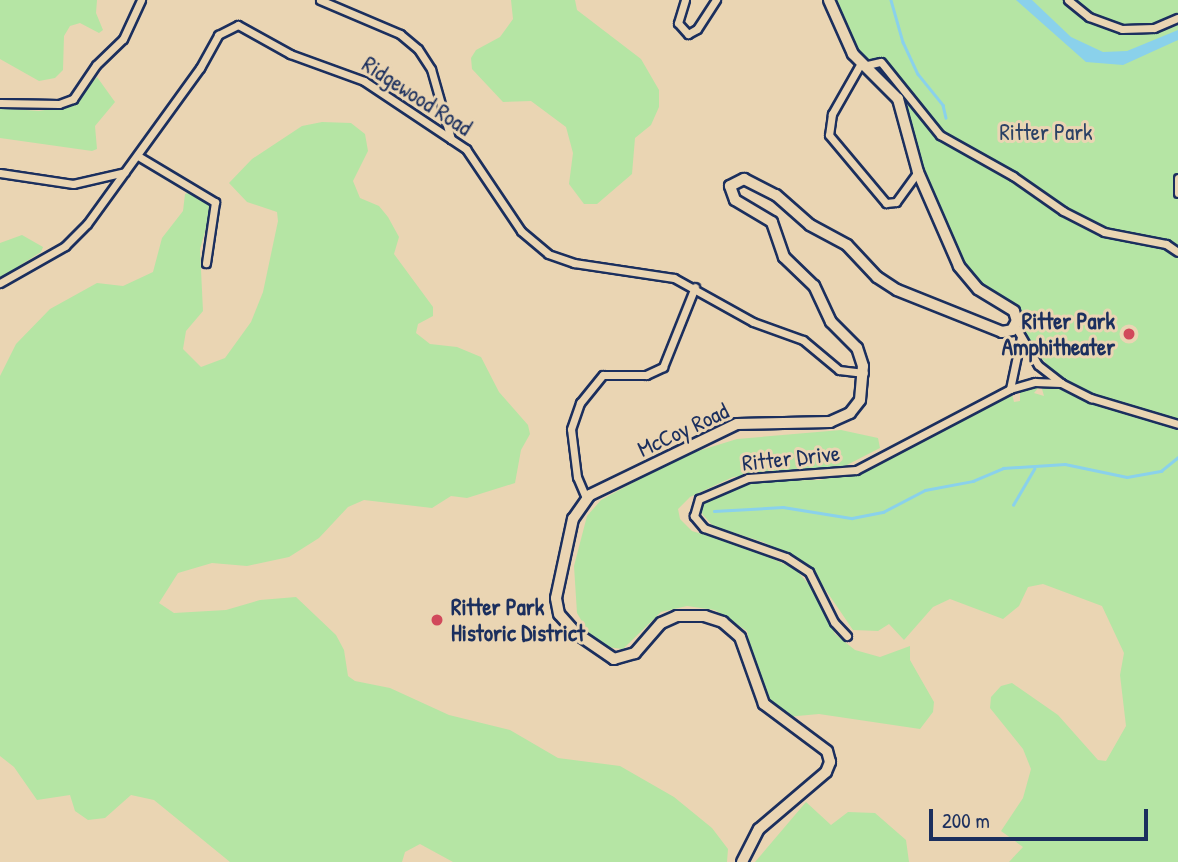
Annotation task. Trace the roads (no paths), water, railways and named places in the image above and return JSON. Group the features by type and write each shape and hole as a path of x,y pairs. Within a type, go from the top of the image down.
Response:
{"street":[{"path":"0,103 59,104 73,99 96,65 122,40 141,0"},
{"path":"320,0 400,34 418,49 431,69 451,139"},
{"path":"685,0 678,23 688,34 697,29 716,0"},
{"path":"829,0 862,64 898,99 918,172 959,266 978,289 1014,311 1015,326 1038,365 1061,383 1099,401 1178,424"},
{"path":"1068,0 1089,17 1122,29 1154,28 1178,18"},
{"name":"Ridgewood Road","path":"0,283 77,235 138,156 218,35 238,25 290,54 364,81 451,139 477,162 521,231 548,254 574,263 656,272 695,287 752,322 803,340 839,370 864,373"},
{"path":"862,64 881,62 940,135 1013,176 1063,211 1104,232 1166,244 1178,252"},
{"path":"862,64 832,114 829,135 886,202 897,202 918,172"},
{"path":"138,156 215,202 206,263"},
{"path":"0,173 73,184 125,172"},
{"path":"1178,178 1178,192"},
{"path":"864,373 857,348 831,322 814,286 784,257 772,222 732,197 730,186 736,179 751,181 776,195 810,226 847,245 897,290 998,331 1010,332 1015,326"},
{"path":"695,287 663,367 646,375 603,375 580,403 571,429 577,477 586,498 573,519 556,598 559,614 595,650 622,659 635,653 668,619 696,615 723,622 740,637 764,704 776,718 822,746 829,756 826,772 759,830 742,862"},
{"path":"1010,389 1021,337"},
{"name":"McCoy Road","path":"586,498 737,424 764,421 811,425 842,419 858,404 864,373"},
{"name":"Ritter Drive","path":"847,636 834,622 818,583 804,567 704,528 695,519 697,502 748,478 856,470 1010,389 1035,382 1061,383"}],"water":[{"path":"1016,0 1032,0 1071,37 1103,52 1127,51 1178,30 1178,40 1123,65 1086,62"}],"waterway":[{"path":"891,0 903,42 918,74 943,105 946,118"},
{"path":"714,511 783,507 852,518 883,512 925,490 973,481 1003,468 1065,464 1127,477 1161,471 1178,457"},
{"path":"1013,505 1034,469"}],"place":[{"name":"Ritter Park Amphitheater","path":"1129,334"},
{"name":"Ritter Park Historic District","path":"437,620"}],"park label":[{"name":"Ritter Park","path":"1046,132"}]}
